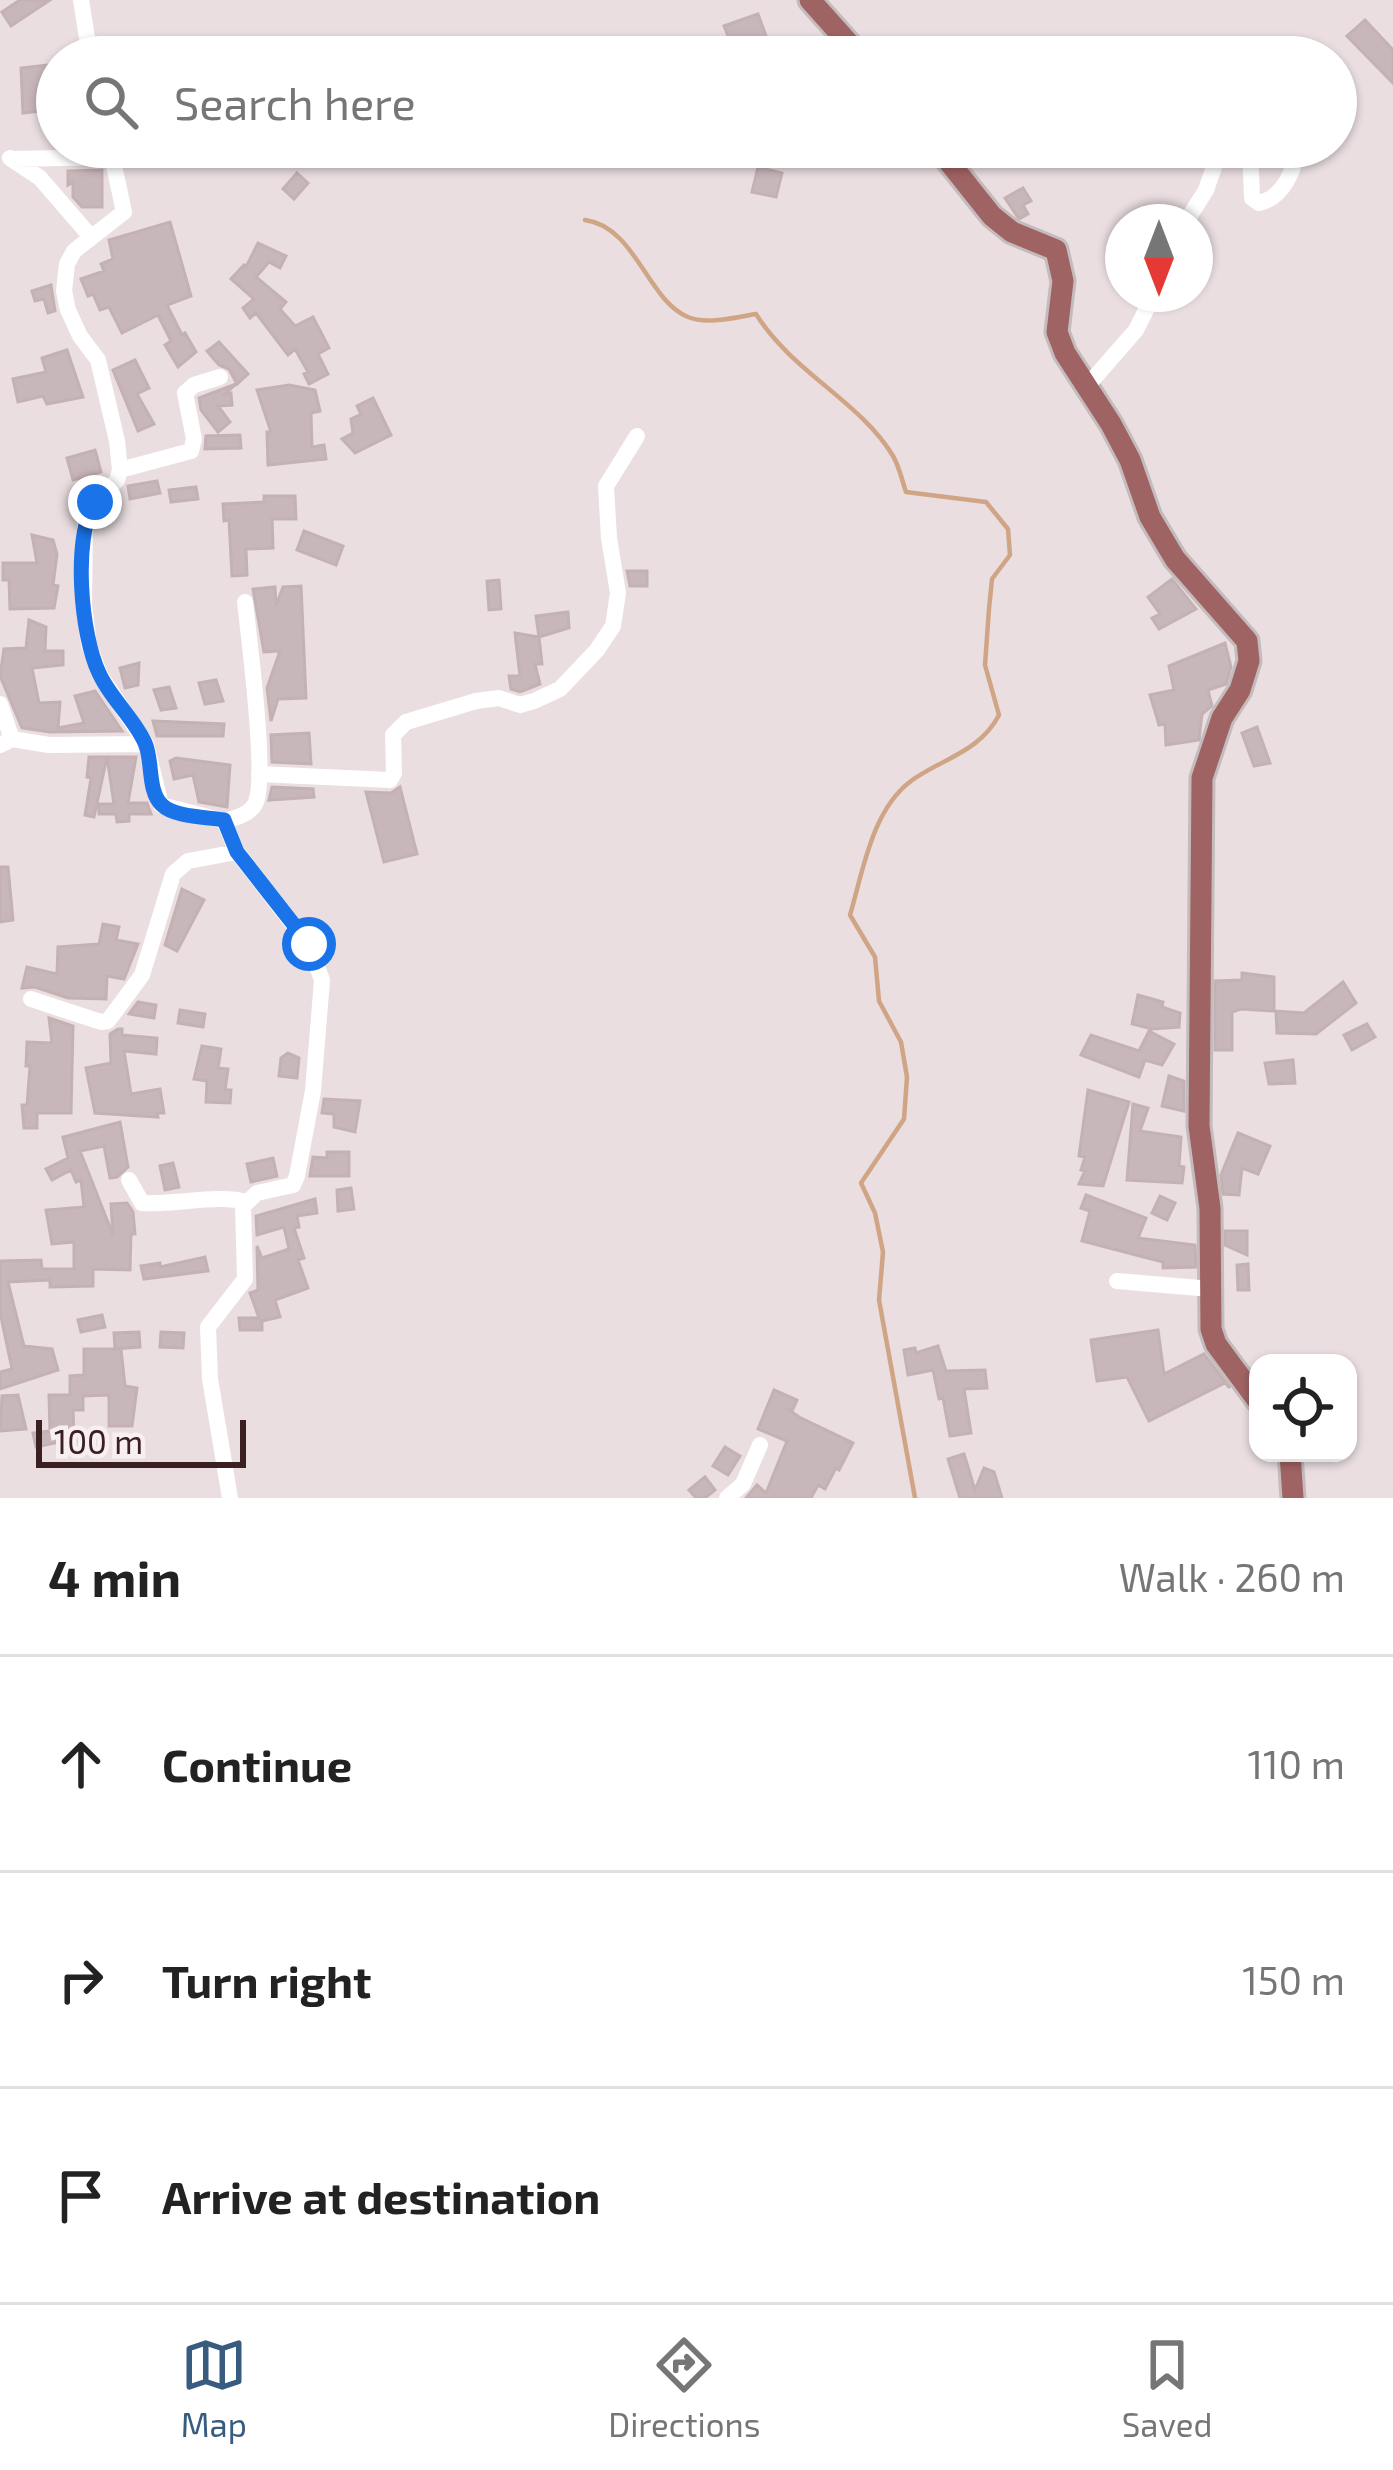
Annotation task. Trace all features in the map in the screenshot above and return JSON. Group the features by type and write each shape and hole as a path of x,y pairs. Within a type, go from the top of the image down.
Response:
{"main road":[{"path":"810,0 842,36"},
{"path":"954,168 1012,232 1056,250 1063,281 1057,332 1065,352 1089,384 1130,460 1150,517 1166,545 1247,641 1249,661 1240,690 1222,718 1202,778 1199,1126 1210,1208 1211,1329 1216,1344 1249,1389"},
{"path":"1290,1462 1293,1498"}],"street":[{"path":"81,0 87,36"},
{"path":"5,158 36,156"},
{"path":"5,158 40,178 91,237"},
{"path":"115,168 124,212 74,251 64,291 80,336 98,360 120,470 86,517 84,604 89,645 100,675 146,744 161,805 224,820 252,807 259,774 245,602"},
{"path":"1197,204 1214,168"},
{"path":"1251,168 1252,198 1259,203 1275,196 1291,168"},
{"path":"1089,384 1136,330 1145,312"},
{"path":"120,470 191,451 194,439 185,393 220,377"},
{"path":"259,774 390,780 394,776 394,730 406,722 489,699 526,704 572,679 613,626 618,593 607,486 637,436"},
{"path":"0,704 6,742 146,744"},
{"path":"224,820 237,852 309,944 322,980 313,1090 296,1181 257,1193 246,1202 242,1211 245,1279 209,1324 206,1343 230,1498"},
{"path":"32,999 108,1021 142,974 173,874 188,861 237,852"},
{"path":"129,1180 142,1203 237,1198 246,1202"},
{"path":"1117,1281 1210,1289"},
{"path":"727,1498 743,1484 760,1445"}],"building":[{"path":"20,0 50,0 11,26 2,12"},
{"path":"758,14 766,36 728,36 724,26"},
{"path":"1365,20 1393,50 1393,83 1357,46 1357,36 1347,36"},
{"path":"36,66 36,111 23,113 21,68"},
{"path":"758,168 782,173 776,197 752,192"},
{"path":"102,170 102,207 82,207 73,197 73,182 68,185 68,171"},
{"path":"297,173 308,183 294,199 283,189"},
{"path":"1023,188 1031,201 1023,205 1028,214 1019,219 1005,198"},
{"path":"170,222 191,296 167,305 196,352 178,367 165,345 171,341 158,315 122,333 109,307 100,310 81,279 104,271 101,264 113,259 109,240"},
{"path":"258,243 286,256 280,268 269,262 256,277 286,302 280,309 295,326 313,317 329,348 318,354 328,374 309,384 295,349 288,355 256,313 250,318 243,308 254,299 231,279 246,267"},
{"path":"51,285 55,311 48,313 44,299 35,301 32,291"},
{"path":"219,342 248,374 237,384 229,369 207,351"},
{"path":"67,350 83,397 47,404 43,396 18,402 13,379 46,372 42,358"},
{"path":"135,360 149,388 137,394 154,424 138,431 113,370"},
{"path":"236,384 225,394 231,393 232,405 218,406 230,422 218,432 201,410 199,398"},
{"path":"289,385 315,390 320,411 311,413 312,447 324,445 326,459 268,465 267,432 271,432 257,390"},
{"path":"373,398 391,435 355,453 342,439 353,433 351,419 361,414 357,406"},
{"path":"240,435 241,448 205,449 206,436"},
{"path":"95,450 101,472 73,480 67,458"},
{"path":"157,481 160,493 130,499 128,486"},
{"path":"196,487 198,499 171,502 169,490"},
{"path":"264,496 295,496 296,519 272,519 273,548 246,549 247,575 232,576 229,520 224,521 223,504 264,502"},
{"path":"304,531 343,546 336,565 297,550"},
{"path":"32,535 53,540 57,554 53,585 58,586 54,608 10,609 3,563 37,563"},
{"path":"627,571 647,571 647,586 630,586"},
{"path":"1172,579 1196,609 1159,629 1152,618 1160,614 1148,597"},
{"path":"499,580 501,609 489,610 487,581"},
{"path":"301,586 306,698 278,699 271,721 267,688 280,651 264,652 253,589 275,587 276,606 283,587"},
{"path":"568,612 569,628 539,637 536,616"},
{"path":"29,620 46,627 45,651 63,651 63,665 32,668 39,703 60,702 58,728 84,723 75,696 95,691 122,731 22,728 0,676 4,649 26,648"},
{"path":"515,633 539,637 542,664 535,664 540,684 520,692 511,689 509,676 520,676"},
{"path":"1225,643 1231,667 1226,684 1208,690 1212,706 1202,714 1199,740 1166,745 1165,724 1159,725 1150,695 1174,690 1169,666"},
{"path":"139,663 138,685 125,688 120,668"},
{"path":"216,680 223,701 205,704 199,683"},
{"path":"169,687 176,708 161,710 154,690"},
{"path":"153,721 224,724 223,736 157,736"},
{"path":"1257,727 1270,763 1254,766 1242,733"},
{"path":"309,733 311,764 272,762 271,735"},
{"path":"89,757 107,757 94,817 85,815"},
{"path":"107,757 136,757 128,803 147,803 151,814 129,814 129,821 117,822 116,814 99,814 99,804 114,804"},
{"path":"170,761 230,765 227,807 199,802 193,775 174,779"},
{"path":"272,787 313,789 314,797 269,800"},
{"path":"400,787 417,854 384,862 366,792 391,793"},
{"path":"0,867 8,867 13,920 0,922"},
{"path":"182,889 204,900 177,951 165,945"},
{"path":"103,924 119,927 116,940 138,944 124,979 107,976 106,999 68,998 35,987 22,988 27,967 57,974 58,947 99,944"},
{"path":"1242,973 1274,977 1274,1011 1232,1012 1232,1050 1215,1050 1215,981 1242,980"},
{"path":"1343,982 1356,1003 1316,1034 1277,1033 1276,1011 1304,1013"},
{"path":"1138,995 1180,1013 1179,1027 1152,1029 1132,1024"},
{"path":"138,1002 156,1005 154,1018 129,1014"},
{"path":"180,1010 205,1014 203,1027 178,1023"},
{"path":"49,1018 73,1026 71,1113 37,1113 37,1128 24,1128 22,1105 27,1105 30,1066 26,1066 27,1042 52,1043"},
{"path":"1367,1024 1375,1037 1352,1050 1344,1035"},
{"path":"118,1029 122,1035 157,1038 156,1054 124,1051 131,1094 160,1089 164,1113 157,1113 158,1117 95,1113 86,1068 111,1063 110,1034"},
{"path":"1149,1031 1174,1044 1162,1065 1145,1060 1139,1077 1081,1055 1091,1035 1139,1051"},
{"path":"202,1046 221,1049 218,1068 228,1069 225,1090 231,1090 230,1103 206,1102 207,1081 194,1079"},
{"path":"288,1053 299,1058 297,1078 279,1076 281,1058"},
{"path":"1293,1060 1295,1083 1269,1084 1265,1063"},
{"path":"1169,1076 1184,1081 1184,1111 1162,1106"},
{"path":"1088,1090 1129,1102 1103,1186 1079,1184 1085,1171 1081,1170 1085,1157 1079,1156"},
{"path":"324,1099 360,1101 355,1132 334,1127 334,1114 322,1113"},
{"path":"1133,1104 1148,1108 1140,1131 1181,1137 1182,1183 1127,1180"},
{"path":"120,1122 128,1167 117,1177 110,1178 104,1146 80,1151 113,1235 111,1204 127,1203 133,1212 130,1270 93,1269 93,1286 50,1287 50,1280 8,1282 24,1346 52,1349 58,1370 0,1389 0,1372 12,1369 0,1312 0,1261 41,1260 42,1269 74,1269 74,1242 52,1244 46,1210 84,1207 81,1180 76,1182 71,1170 52,1180 46,1169 68,1158 63,1137"},
{"path":"1238,1133 1270,1146 1258,1174 1242,1168 1239,1195 1223,1194 1221,1175"},
{"path":"327,1152 349,1152 349,1176 310,1176 313,1157 327,1158"},
{"path":"273,1158 277,1176 251,1182 247,1164"},
{"path":"173,1163 179,1187 165,1190 160,1166"},
{"path":"351,1188 354,1209 338,1211 337,1190"},
{"path":"1086,1195 1146,1218 1138,1238 1195,1245 1196,1267 1163,1268 1163,1262 1082,1241 1090,1211 1081,1208"},
{"path":"1160,1196 1175,1203 1167,1220 1152,1213"},
{"path":"315,1199 317,1213 297,1216 299,1227 294,1228 308,1288 275,1300 280,1317 262,1321 262,1330 240,1330 239,1318 259,1318 250,1293 258,1290 257,1246 262,1258 289,1249 284,1227 257,1235 256,1216"},
{"path":"1225,1231 1247,1231 1247,1255 1225,1245"},
{"path":"205,1257 208,1271 144,1279 141,1266 160,1263 160,1267"},
{"path":"1248,1264 1249,1290 1238,1290 1237,1265"},
{"path":"102,1315 105,1327 81,1332 78,1320"},
{"path":"1158,1330 1164,1374 1204,1354 1230,1388 1225,1383 1149,1421 1127,1377 1097,1381 1091,1340"},
{"path":"139,1332 140,1347 115,1349 114,1333"},
{"path":"161,1332 184,1333 183,1348 160,1347"},
{"path":"938,1346 946,1371 985,1370 987,1388 964,1389 971,1433 950,1436 933,1370 908,1375 904,1350 915,1348 916,1353"},
{"path":"84,1349 121,1349 125,1386 137,1388 132,1426 109,1426 109,1395 83,1396 83,1410 73,1410 74,1438 95,1438 95,1451 59,1452 59,1442 36,1447 33,1433 50,1431 49,1395 70,1395 70,1376 84,1375"},
{"path":"774,1390 797,1400 788,1409 799,1417 853,1443 825,1489 818,1485 811,1498 746,1498 757,1485 766,1493 787,1441 758,1429"},
{"path":"18,1395 26,1429 0,1431 2,1396"},
{"path":"725,1447 740,1456 728,1475 713,1466"},
{"path":"964,1454 975,1490 984,1468 994,1472 1002,1498 960,1498 948,1459"},
{"path":"705,1477 715,1490 696,1498 689,1490"}],"waterway":[{"path":"585,220 617,236 662,296 688,317 713,320 756,314 788,353 879,437 895,460 906,492 986,502 1008,529 1010,555 992,579 985,665 999,715 971,746 898,793 871,842 850,915 875,957 879,1001 901,1042 907,1077 904,1119 861,1183 875,1213 883,1252 879,1300 915,1498"}],"route":[{"path":"95,502 86,517 82,541 89,645 100,675 146,744 157,797 161,805 173,810 224,820 237,852 309,944"}]}
